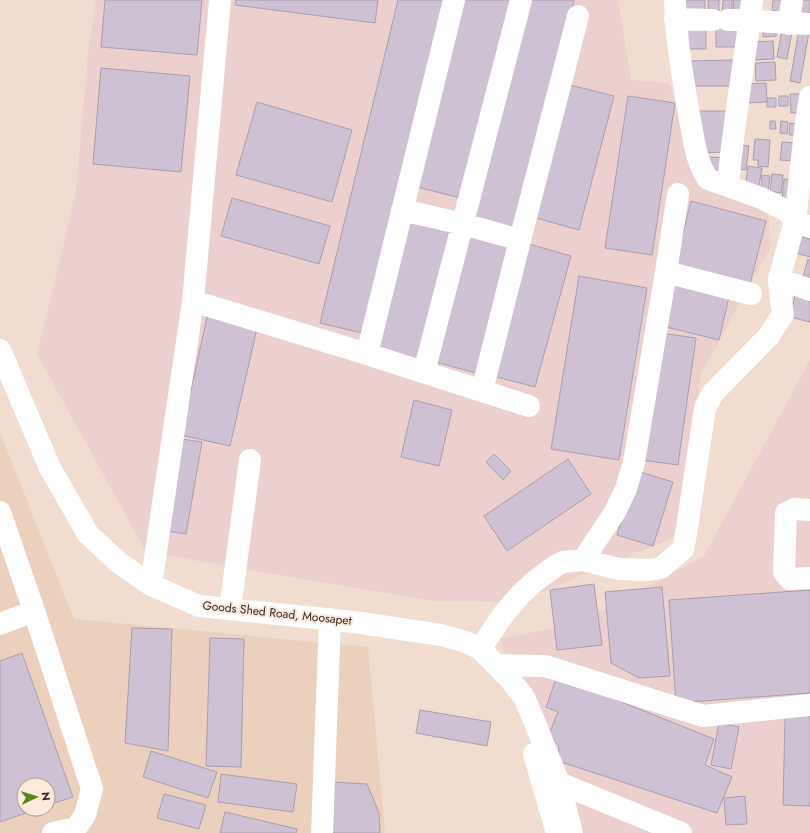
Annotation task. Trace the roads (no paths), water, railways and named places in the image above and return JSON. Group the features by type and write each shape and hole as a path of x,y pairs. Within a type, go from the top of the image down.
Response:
{"street":[{"path":"151,585 193,301 220,0"},
{"path":"367,354 454,0"},
{"path":"424,372 521,0"},
{"path":"792,0 799,24"},
{"path":"799,24 751,10 720,20 675,9 684,85 696,151 703,171 708,179 762,198 787,211 802,224"},
{"path":"728,186 737,102 751,10"},
{"path":"482,391 578,16"},
{"path":"480,649 503,615 519,596 557,565 563,562 583,560 619,569 648,570 661,568 683,549 705,408 713,393 768,337 783,314 779,279 802,224 806,122 810,97"},
{"path":"583,560 615,512 626,489 634,462 678,194"},
{"path":"402,210 463,224 520,240"},
{"path":"666,272 751,294"},
{"path":"779,279 810,290"},
{"path":"193,301 367,354 529,406"},
{"name":"Goods Shed Road, Moosapet","path":"0,350 50,468 88,534 118,562 151,585 199,606 330,619 441,635 466,642 480,649 502,671 524,697 533,718 552,785 572,833"},
{"path":"230,609 250,460"},
{"path":"810,510 794,509 786,513 784,572 790,579 810,578"},
{"path":"0,512 92,789 86,815 76,828 53,833"},
{"path":"0,624 34,611"},
{"path":"322,833 330,619"},
{"path":"502,671 545,666 703,716 810,705"},
{"path":"552,785 681,833"},
{"name":"Goods Shed Road, Moosapet","path":"552,785 557,833"}]}
